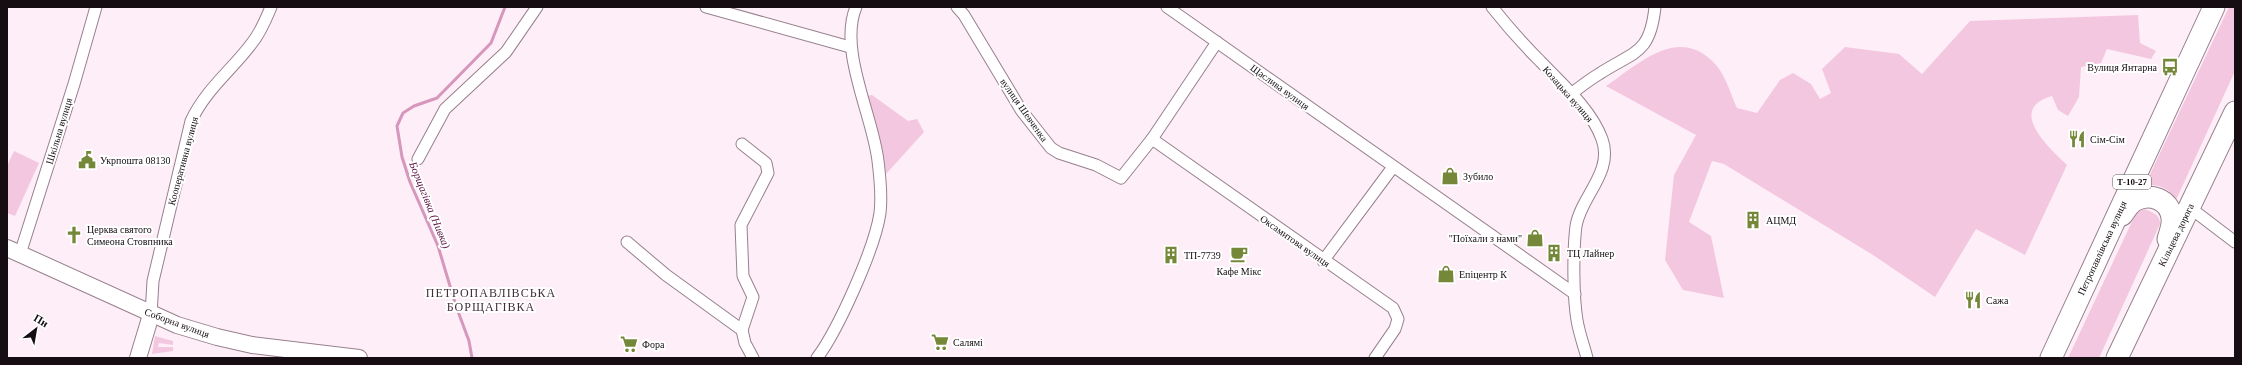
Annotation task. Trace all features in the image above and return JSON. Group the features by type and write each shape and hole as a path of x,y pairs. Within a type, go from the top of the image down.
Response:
{"highway":[{"name":"Петропавлівська вулиця","path":"2051,358 2214,7"},
{"name":"Кільцева дорога","path":"2117,358 2235,112"},
{"path":"2110,232 2132,202 2140,198 2153,197 2162,201 2169,208 2172,219 2166,256"}],"main road":[{"name":"Соборна вулиця","path":"14,251 151,314 217,337 313,356 359,358"},
{"path":"138,358 151,314"}],"street":[{"name":"Шкільна вулиця","path":"14,251 74,84 96,7"},
{"name":"Кооперативна вулиця","path":"151,314 153,281 191,120 199,105 212,87 253,42 271,7"},
{"path":"418,159 445,109 506,52 537,7"},
{"path":"706,7 850,46"},
{"path":"817,358 834,330 860,273 880,213 878,161 850,46 852,21 856,7"},
{"name":"вулиця Шевченка","path":"957,7 964,15 1022,110 1051,148 1059,153 1096,165 1121,178 1152,139 1217,42"},
{"name":"Щаслива вулиця","path":"1167,7 1575,294"},
{"name":"Козацька вулиця","path":"1492,7 1520,40 1571,94 1593,121 1603,140 1604,157 1602,172 1579,216 1576,228 1575,294 1577,321 1587,358"},
{"path":"1571,94 1599,74 1642,48 1650,36 1655,7"},
{"name":"Оксамитова вулиця","path":"1152,139 1392,308 1398,319 1395,329 1375,358"},
{"path":"742,144 766,164 768,173 741,225 743,276 753,297 742,330 745,343 753,358"},
{"path":"1324,261 1393,167"},
{"path":"2189,207 2235,242"},
{"path":"627,242 666,275 742,330"}],"shaded area":[{"path":"2229,7 2235,7 2235,71 2176,200 2170,192 2159,186 2145,185"},
{"path":"2138,15 2140,43 2156,51 2151,59 2107,49 2101,63 2081,67 2079,97 2068,116 2058,110 2052,96 2039,102 2032,110 2032,119 2042,139 2067,165 2025,255 1976,229 1935,297 1873,255 1724,164 1712,161 1689,222 1711,236 1724,298 1683,290 1665,260 1674,175 1696,135 1606,86 1632,67 1660,51 1675,47 1689,48 1703,54 1717,66 1726,81 1737,108 1757,113 1780,80 1793,73 1811,84 1820,99 1831,93 1822,69 1845,47 1899,54 1922,74 1970,21"},
{"path":"872,95 908,121 917,119 924,132 886,174 867,96"},
{"path":"14,151 39,163 15,216 7,213 7,166"},
{"path":"2144,209 2153,212 2159,218 2160,224 2099,358 2068,358 2136,213"},
{"path":"155,336 173,341 173,345 159,343 158,347 173,347 173,351 152,354"}],"waterway":[{"name":"Борщагівка (Нивка)","path":"472,358 469,341 456,306 438,246 410,182 402,157 397,126 403,113 414,106 437,98 491,43 505,7"}],"place":[{"name":"Вулиця Янтарна","path":"2170,67"},
{"name":"Сім-Сім","path":"2077,139"},
{"name":"Укрпошта 08130","path":"87,160"},
{"name":"Зубило","path":"1450,176"},
{"name":"АЦМД","path":"1753,220"},
{"name":"Церква святого Симеона Стовпника","path":"74,235"},
{"name":"\"Поїхали з нами\"","path":"1535,238"},
{"name":"ТЦ Лайнер","path":"1554,253"},
{"name":"Кафе Мікс","path":"1239,254"},
{"name":"ТП-7739","path":"1171,255"},
{"name":"Епіцентр К","path":"1446,274"},
{"name":"Сажа","path":"1973,300"},
{"name":"Салямі","path":"940,342"},
{"name":"Фора","path":"629,344"}],"district":[{"name":"ПЕТРОПАВЛІВСЬКА БОРЩАГІВКА","path":"491,300"}]}
